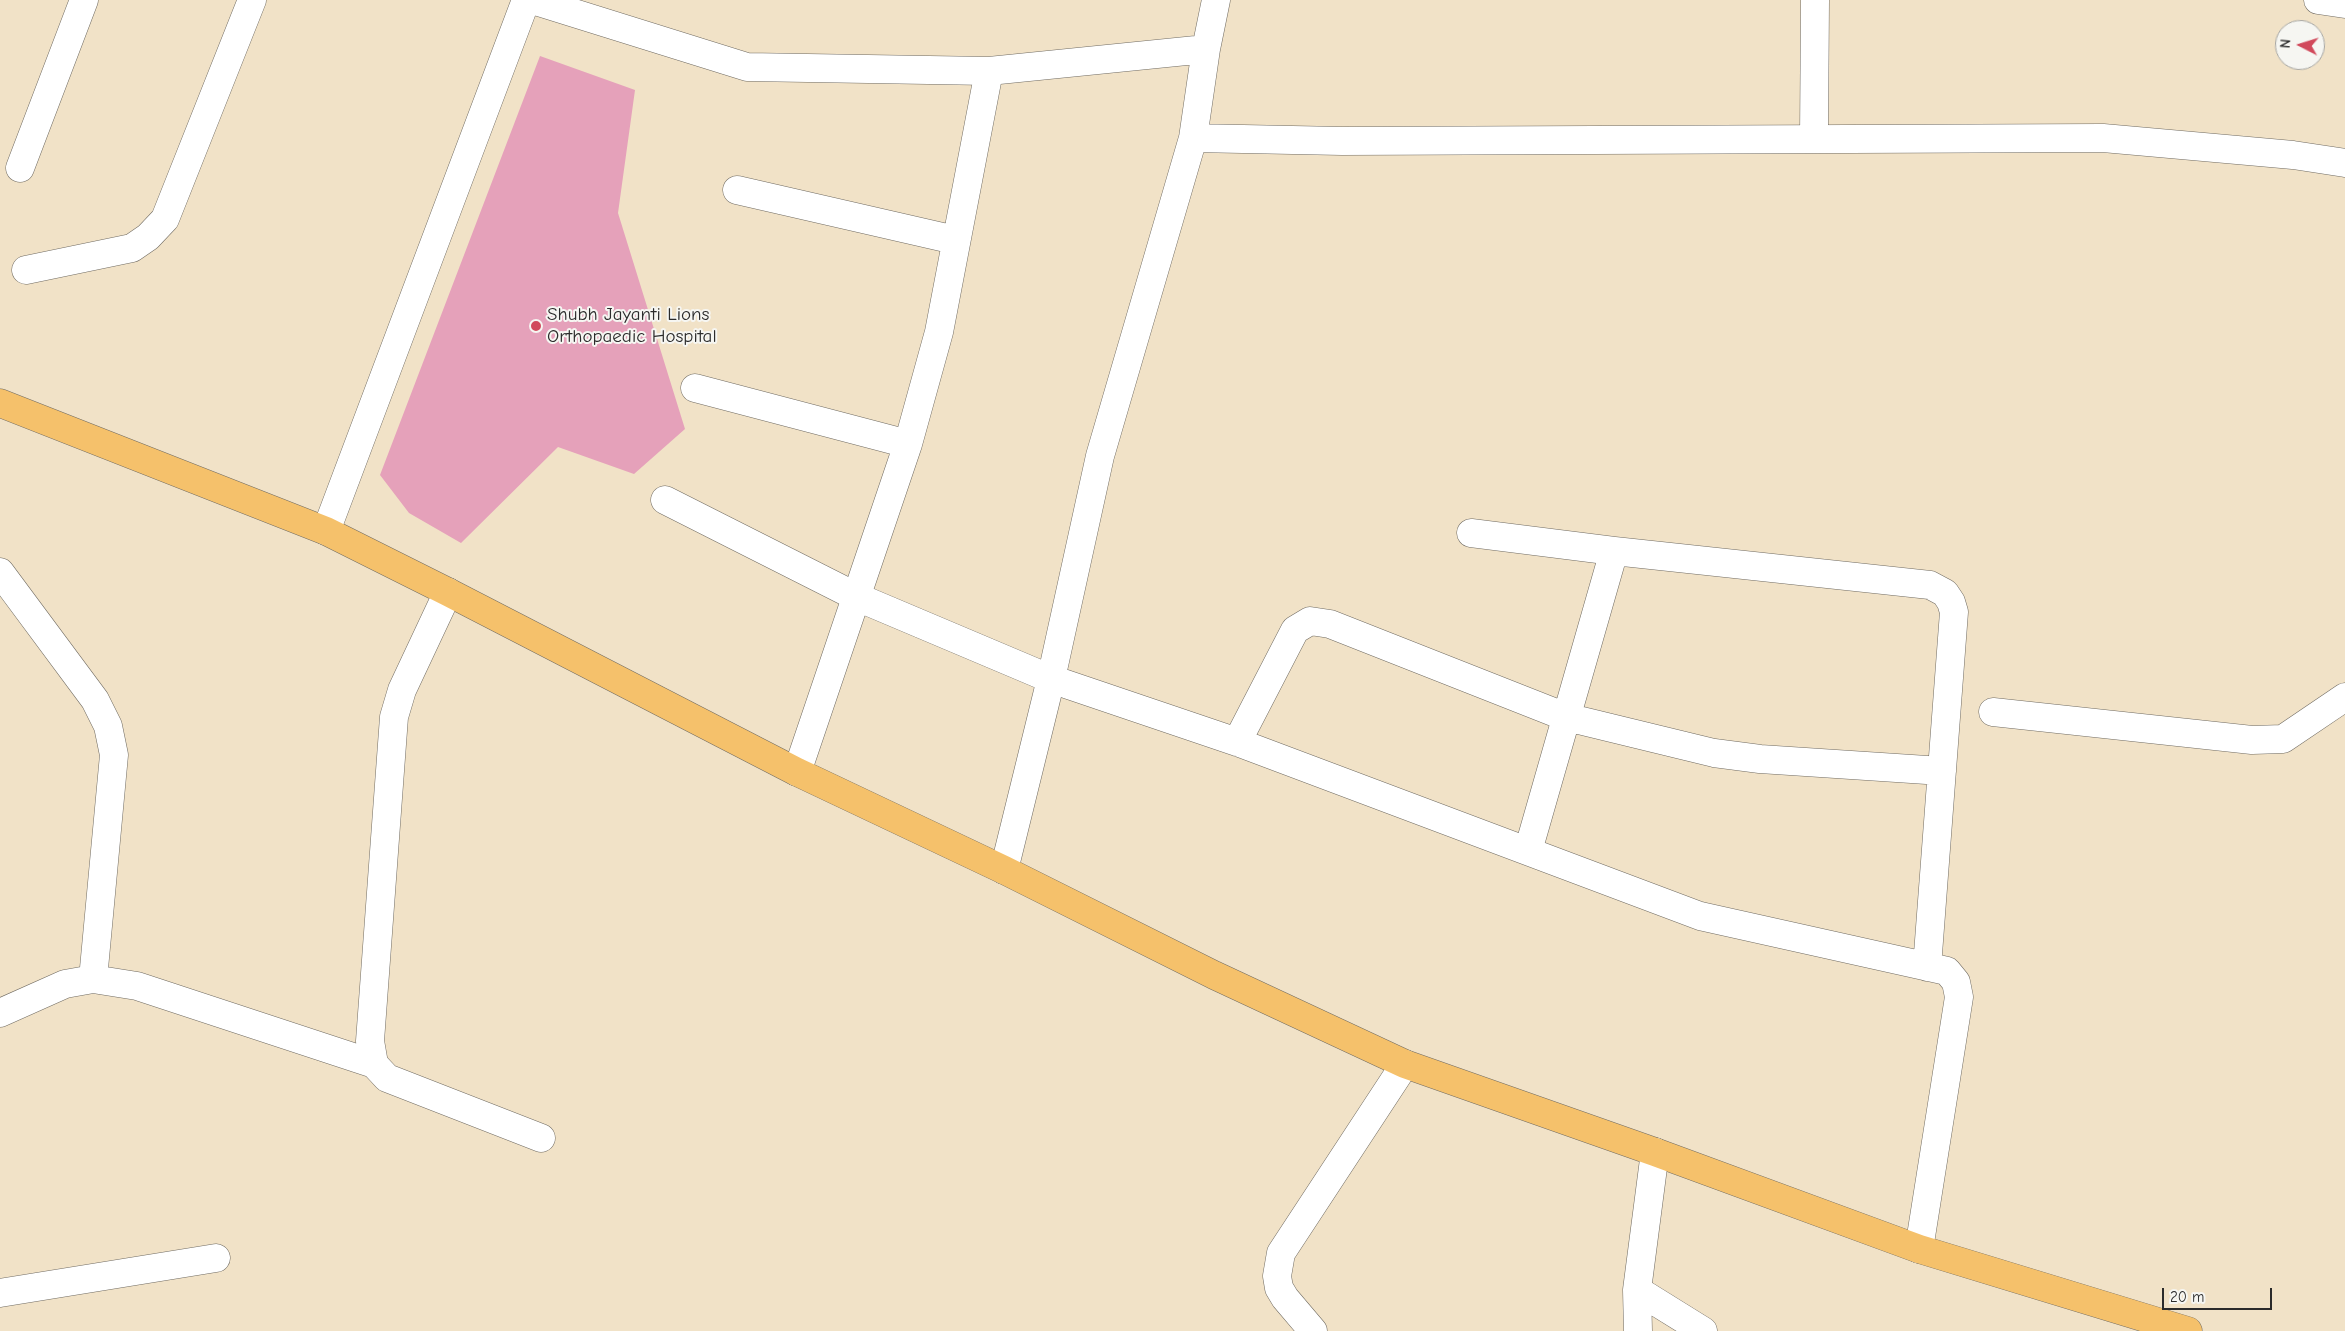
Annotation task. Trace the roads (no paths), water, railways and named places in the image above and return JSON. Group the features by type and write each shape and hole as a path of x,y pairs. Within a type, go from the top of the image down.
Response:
{"main road":[{"path":"0,404 326,531 797,772 1004,870 1214,974 1405,1064 1655,1152 1918,1249 2188,1331"}],"street":[{"path":"20,168 84,0"},
{"path":"26,270 132,248 148,237 165,219 252,0"},
{"path":"326,531 526,0"},
{"path":"532,0 748,68 989,71 1206,49"},
{"path":"1004,870 1051,680 1100,456 1193,138 1206,49 1216,0"},
{"path":"1814,139 1815,0"},
{"path":"2318,0 2345,4"},
{"path":"797,772 908,444 939,332 955,240 989,71"},
{"path":"1193,138 1342,141 2103,138 2293,155 2345,163"},
{"path":"737,190 955,240"},
{"path":"695,388 908,444"},
{"path":"665,500 856,597 1051,680 1237,742 1700,916 1947,971 1956,982 1959,997 1918,1249"},
{"path":"1471,533 1614,551 1930,585 1945,593 1951,602 1954,612 1927,967"},
{"path":"1528,852 1614,551"},
{"path":"0,572 95,700 108,726 114,755 93,979"},
{"path":"374,1064 370,1041 394,718 402,690 448,592"},
{"path":"1237,742 1295,630 1310,621 1330,624 1566,717 1714,753 1760,759 1942,771"},
{"path":"1993,712 2252,740 2282,739 2345,697"},
{"path":"0,1013 65,984 93,979 137,986 374,1064 387,1078 541,1138"},
{"path":"1313,1331 1285,1298 1280,1288 1278,1276 1281,1253 1405,1064"},
{"path":"1638,1331 1637,1290 1655,1152"},
{"path":"0,1293 216,1258"},
{"path":"1637,1290 1703,1331"}],"place":[{"name":"Shubh Jayanti Lions Orthopaedic Hospital","path":"536,326"}]}
